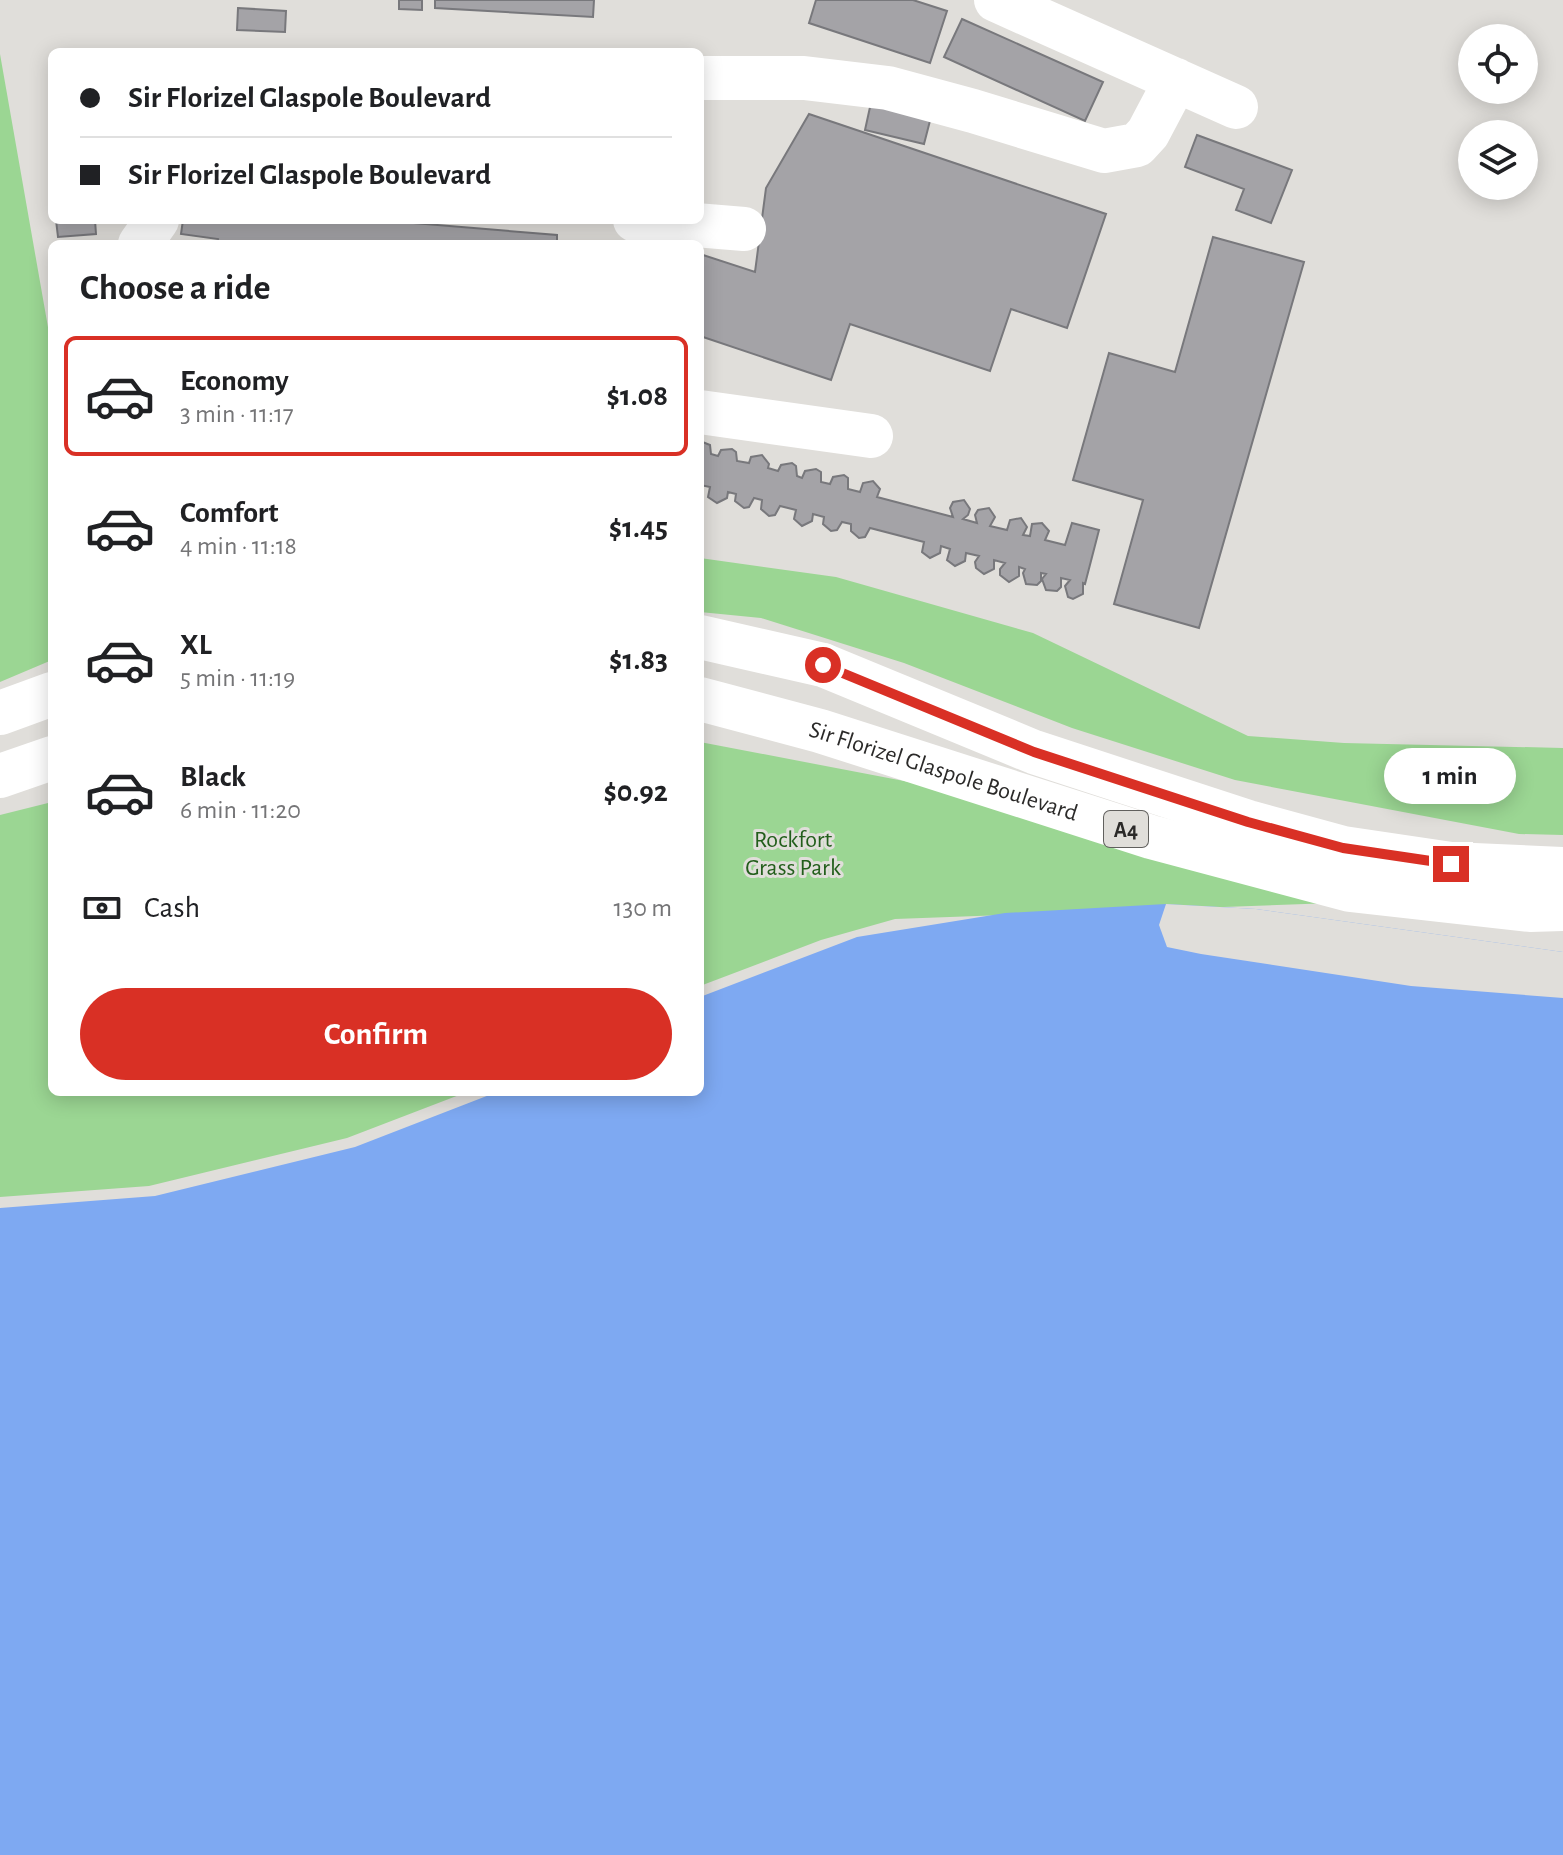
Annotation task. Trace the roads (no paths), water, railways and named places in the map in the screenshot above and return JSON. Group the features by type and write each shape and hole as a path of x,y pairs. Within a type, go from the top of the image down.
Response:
{"main road":[{"path":"996,0 1236,107"},
{"path":"704,78 804,78 888,88 1104,151 1137,145 1148,133 1176,80"},
{"path":"683,224 744,229"},
{"path":"704,413 871,436"},
{"name":"Sir Florizel Glaspole Boulevard","path":"704,638 823,665 1034,752 1248,822 1329,844 1451,864 1563,869"},
{"path":"0,713 48,695"},
{"name":"Sir Florizel Glaspole Boulevard","path":"704,700 820,731 1151,837 1350,890 1530,910 1563,909"},
{"path":"0,776 48,759"}],"water":[{"path":"1166,904 1256,909 1563,952 1563,1855 0,1855 0,1208 155,1196 355,1147 487,1096 704,1096 704,995 857,937 1005,913"}],"park label":[{"name":"Rockfort Grass Park","path":"793,853"}]}
